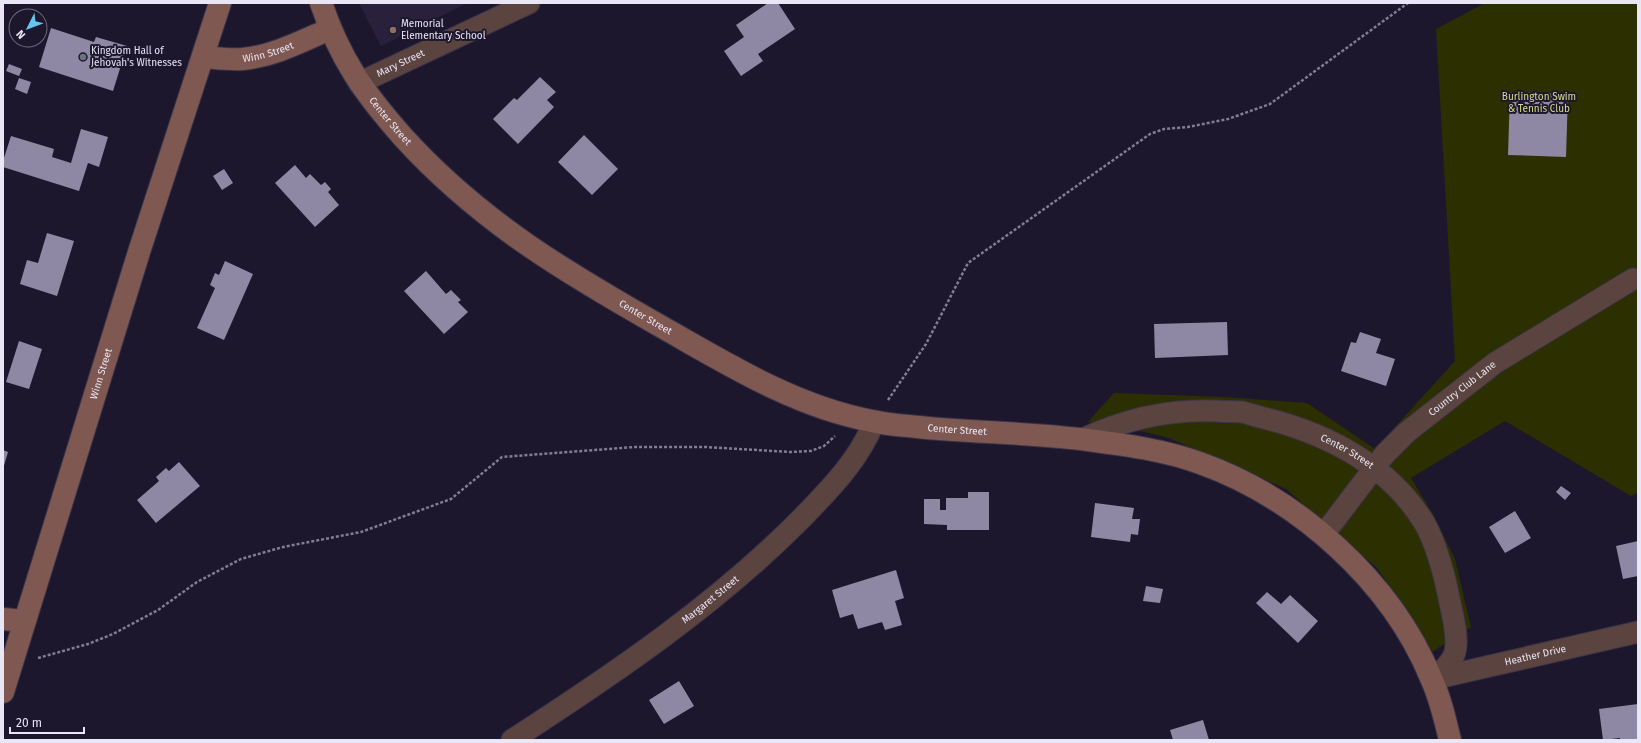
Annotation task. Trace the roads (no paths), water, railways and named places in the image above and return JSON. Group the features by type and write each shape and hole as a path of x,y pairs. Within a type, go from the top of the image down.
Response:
{"main road":[{"name":"Winn Street","path":"3,692 11,666 14,620 137,260 220,3"},
{"name":"Center Street","path":"321,3 330,29 349,68 359,83 392,124 423,158 450,184 501,226 549,261 749,376 808,403 874,422 927,428 1083,439 1157,450 1202,463 1233,476 1263,492 1306,519 1324,534 1354,564 1386,601 1411,638 1432,680 1450,740"},
{"name":"Winn Street","path":"203,56 230,59 263,56 287,48 330,29"}],"street":[{"name":"Mary Street","path":"359,83 529,3"},
{"name":"Country Club Lane","path":"1324,534 1384,454 1407,432 1495,363 1633,279"},
{"name":"Center Street","path":"1083,439 1128,421 1162,414 1202,411 1241,412 1284,423 1307,431 1347,449 1374,468 1390,482 1418,515 1430,536 1443,572 1454,618 1456,648 1455,654 1447,666 1432,680"},
{"name":"Margaret Street","path":"512,740 672,631 733,582 782,538 835,482 859,452 874,422"},
{"name":"Heather Drive","path":"1432,680 1638,632"}],"place":[{"name":"Memorial Elementary School","path":"393,30"},
{"name":"Kingdom Hall of Jehovah's Witnesses","path":"83,57"}],"park label":[{"name":"Burlington Swim & Tennis Club","path":"1539,102"}]}
